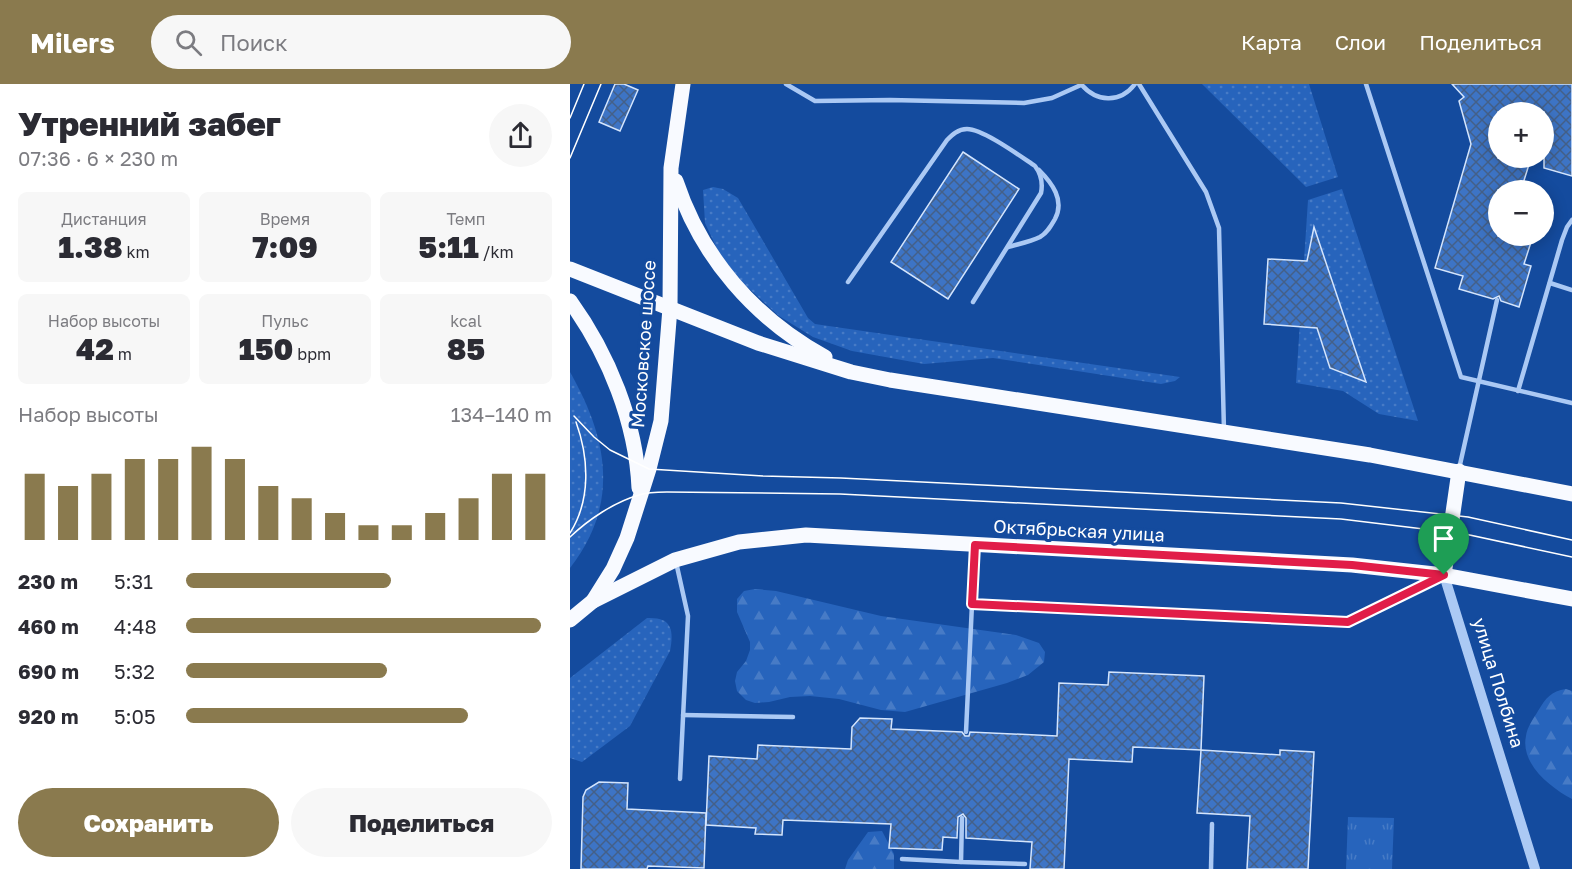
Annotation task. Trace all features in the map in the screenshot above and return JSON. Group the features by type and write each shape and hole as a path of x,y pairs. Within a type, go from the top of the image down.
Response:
{"main road":[{"name":"Московское шоссе","path":"570,620 593,601 613,569 627,538 649,469 661,421 670,308 671,168 682,84"},
{"path":"671,168 696,230 734,286 783,331 811,350 851,372"},
{"path":"570,269 758,343 851,372 890,380 1224,430 1459,471 1572,494"},
{"path":"570,301 597,343 619,393 631,430 638,465 640,494"},
{"name":"улица Полбина","path":"1444,575 1459,471"},
{"name":"Октябрьская улица","path":"593,601 675,560 740,542 806,535 1352,565 1444,575 1572,599"}],"street":[{"name":"улица Полбина","path":"1444,575 1535,869"}],"lane":[{"path":"786,84 815,101 1024,103 1052,98 1081,84 1096,97 1106,99 1124,95 1137,84 1206,192 1219,228 1224,430"},
{"path":"1366,84 1461,377 1572,403"},
{"path":"848,282 947,140 955,132 965,128 979,131 1035,166 1055,189 1058,198 1058,212 1046,233 1039,238 1008,247"},
{"path":"973,303 1041,193 1041,179 1035,166"},
{"path":"1518,391 1562,240 1572,220"},
{"path":"1550,283 1572,290"},
{"path":"1459,471 1497,300"},
{"path":"966,732 975,545"},
{"path":"675,560 688,616 680,779"},
{"path":"972,604 1348,622 1444,575"},
{"path":"683,715 793,717"},
{"path":"961,862 962,818"},
{"path":"1211,869 1212,824"},
{"path":"902,859 1025,864"}],"green space":[{"path":"1202,84 1309,84 1338,177 1306,187"},
{"path":"713,187 723,189 738,198 808,318 815,324 1180,377 1175,381 1161,384 993,358 924,364 852,351 813,337 779,316 742,282 719,253 705,223 703,190"},
{"path":"1342,189 1418,421 1379,414 1343,391 1296,383 1308,200"},
{"path":"570,372 593,422 600,447 603,471 602,496 596,520 586,544 570,568"},
{"path":"755,589 776,591 881,616 1016,635 1039,643 1045,652 1044,662 1028,675 1007,683 905,712 881,710 839,699 810,696 755,703 746,700 737,691 735,681 737,672 746,661 750,650 750,642 737,612 737,599 744,591"},
{"path":"647,618 662,620 669,626 672,637 670,651 630,726 582,762 570,758 570,678"},
{"path":"1566,689 1572,691 1572,799 1539,774 1532,765 1525,746 1528,729 1544,702 1553,693"},
{"path":"1348,817 1394,818 1392,869 1346,869"},
{"path":"882,831 894,854 894,869 845,869 848,860 868,832"}],"building":[{"path":"615,84 624,84 638,90 620,131 599,122"},
{"path":"1452,84 1572,84 1572,176 1544,168 1554,168 1554,102 1488,102 1488,168 1528,168 1524,180 1488,180 1488,246 1530,246 1524,264 1531,266 1519,307 1501,301 1499,296 1493,299 1459,289 1463,276 1435,268 1471,144 1459,101 1464,97"},
{"path":"963,152 1019,189 948,299 891,262"},
{"path":"1314,227 1366,382 1330,368 1317,328 1264,324 1268,259 1307,261"},
{"path":"1109,672 1204,676 1201,750 1133,747 1132,762 1069,759 1064,869 1030,869 1032,842 966,838 966,818 963,814 958,817 957,838 943,837 942,850 889,848 891,824 783,820 782,835 755,834 756,828 706,825 709,756 757,759 758,745 851,749 852,727 860,718 892,719 891,729 962,732 965,736 969,736 970,732 1057,736 1059,683 1108,685"},
{"path":"1201,750 1280,755 1280,750 1314,752 1308,869 1247,869 1250,816 1197,813"},
{"path":"599,782 628,783 627,809 706,813 704,868 648,866 647,869 581,869 583,797 586,790"}],"tram line":[{"path":"570,118 584,84"},
{"path":"570,158 601,84"},
{"path":"574,416 610,450 649,469 1341,503 1468,517 1572,540"},
{"path":"570,533 582,507 586,479 584,450 576,422"},
{"path":"570,537 611,507 646,493 840,494 1341,519 1465,534 1572,557"}],"route":[{"path":"975,545 1352,565 1444,575 1348,622 972,604 975,545"}]}
